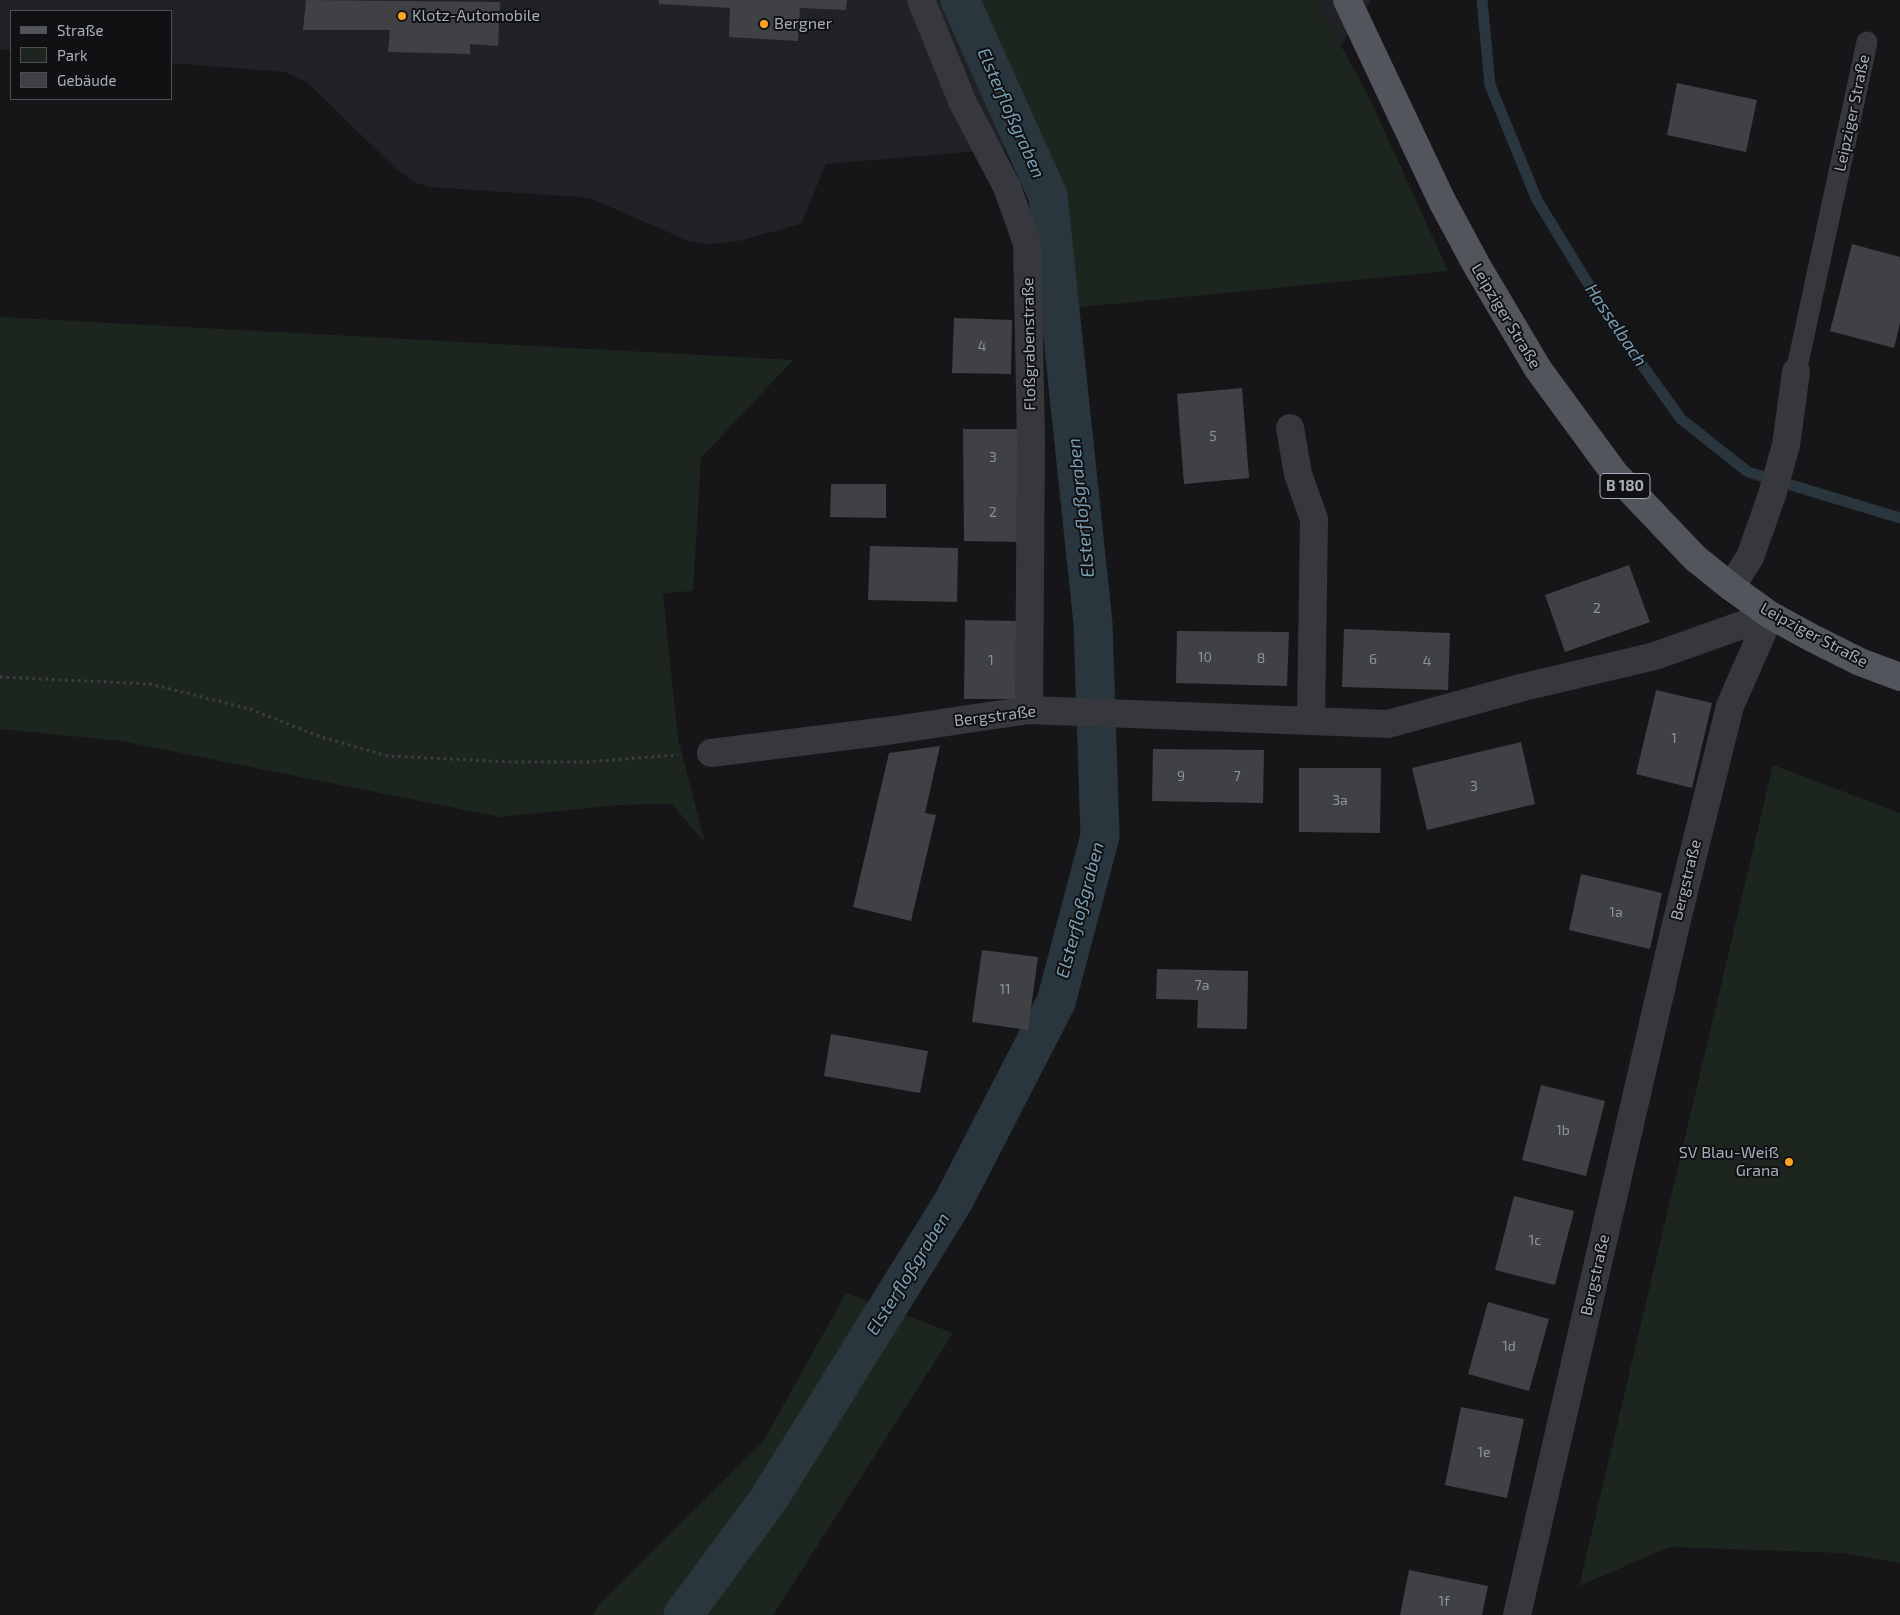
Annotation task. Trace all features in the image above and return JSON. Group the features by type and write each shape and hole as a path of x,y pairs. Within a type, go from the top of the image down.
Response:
{"main road":[{"name":"Leipziger Straße","path":"1347,0 1442,201 1477,266 1538,369 1615,474 1695,558 1770,615 1860,662 1900,677"}],"street":[{"name":"Floßgrabenstraße","path":"921,0 963,102 1008,187 1027,243 1031,440 1029,710"},
{"name":"Leipziger Straße","path":"1731,587 1750,557 1772,495 1786,445 1796,372"},
{"path":"1290,428 1298,474 1314,519 1311,721"},
{"name":"Bergstraße","path":"711,753 887,731 1029,710 1388,724 1524,687 1655,656 1770,615"},
{"name":"Bergstraße","path":"1517,1615 1673,933 1730,706 1770,615"}],"lane":[{"name":"Leipziger Straße","path":"1796,372 1867,42"}],"path":[{"path":"0,677 150,684 250,709 321,737 388,756 511,762 587,762 711,753"}],"shaded area":[{"path":"0,0 947,0 1015,148 826,164 801,224 738,241 711,244 691,242 594,200 580,197 430,187 416,183 396,169 307,82 285,72 172,63 172,10 10,10 10,50 0,49"},
{"path":"1316,0 1371,0 1340,46"}],"green space":[{"path":"947,0 1316,0 1369,97 1448,271 1051,310 1041,212 1015,148"},
{"path":"0,317 793,360 701,458 693,591 663,593 678,739 705,843 672,804 619,805 500,817 122,741 0,729"},
{"name":"SV Blau-Weiß Grana","path":"1773,765 1900,813 1900,1563 1843,1553 1669,1547 1579,1586"},
{"path":"846,1293 953,1333 773,1615 593,1615 598,1606 763,1442"}],"building":[{"name":"Klotz-Automobile","path":"306,0 500,2 498,46 470,44 470,54 388,52 390,30 303,30"},
{"name":"Bergner","path":"659,0 847,0 846,10 800,8 798,41 729,37 730,8 659,4"},
{"path":"1677,83 1757,100 1746,152 1667,135"},
{"path":"1852,244 1900,257 1900,323 1894,348 1830,331"},
{"path":"954,318 1012,320 1011,374 952,373"},
{"path":"1242,388 1249,478 1184,484 1177,394"},
{"path":"963,429 1023,429 1022,542 964,541"},
{"path":"831,484 886,484 886,518 830,517"},
{"path":"870,546 958,548 957,602 868,600"},
{"path":"1629,565 1650,622 1565,652 1545,595"},
{"path":"965,620 1018,621 1017,699 964,699"},
{"path":"1344,629 1450,633 1448,690 1342,687"},
{"path":"1177,631 1289,632 1287,686 1176,683"},
{"path":"1656,690 1712,703 1692,788 1636,774"},
{"path":"1521,742 1535,804 1427,830 1412,768"},
{"path":"940,746 925,813 936,815 911,921 853,907 889,753"},
{"path":"1153,749 1264,750 1263,803 1152,801"},
{"path":"1299,768 1381,768 1380,833 1299,832"},
{"path":"1581,874 1662,893 1650,949 1569,930"},
{"path":"982,950 1038,957 1028,1030 972,1022"},
{"path":"1157,969 1248,971 1247,1029 1197,1028 1198,1000 1156,999"},
{"path":"831,1034 928,1051 920,1093 824,1076"},
{"path":"1541,1085 1605,1101 1586,1176 1522,1160"},
{"path":"1514,1196 1574,1211 1555,1285 1495,1270"},
{"path":"1488,1302 1549,1319 1529,1391 1468,1374"},
{"path":"1461,1407 1524,1419 1507,1498 1445,1485"},
{"path":"1409,1570 1488,1586 1482,1615 1400,1615"}],"waterway":[{"name":"Elsterfloßgraben","path":"683,1615 768,1500 953,1202 1056,1002 1100,836 1093,623 1048,196 960,0"},
{"name":"Hasselbach","path":"1482,0 1490,85 1537,200 1614,326 1681,419 1748,472 1900,518"}],"place":[{"name":"Klotz-Automobile","path":"402,16"},
{"name":"Bergner","path":"764,24"},
{"name":"SV Blau-Weiß Grana","path":"1789,1162"}]}
